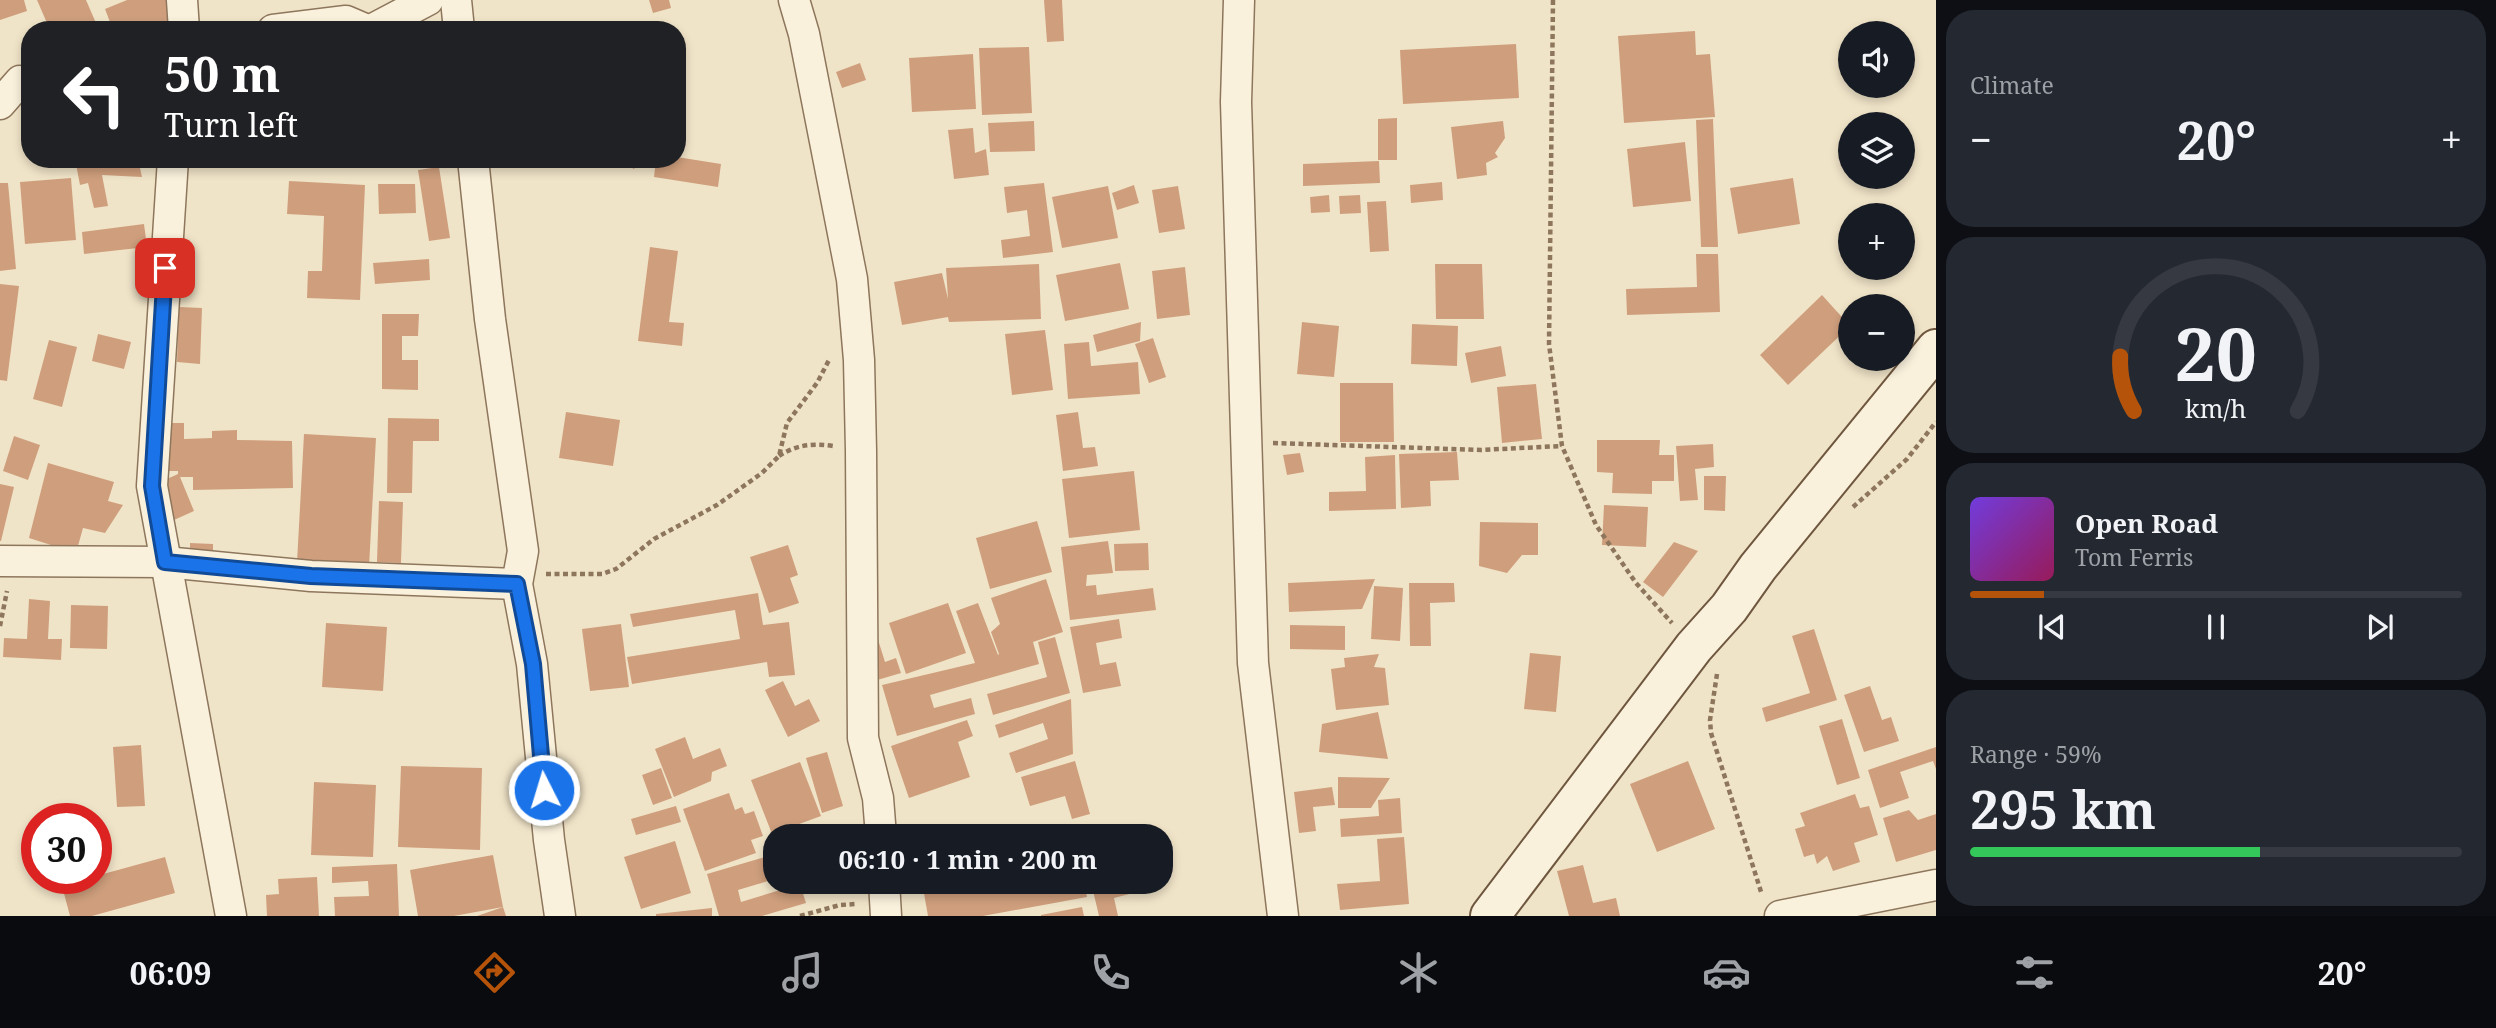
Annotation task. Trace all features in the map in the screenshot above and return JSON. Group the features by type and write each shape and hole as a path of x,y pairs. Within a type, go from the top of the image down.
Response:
{"street":[{"path":"182,0 183,21"},
{"path":"387,21 428,0"},
{"path":"456,0 458,21"},
{"path":"794,0 804,34 852,279 859,360 863,738 878,798 880,824"},
{"path":"1239,0 1236,102 1252,663 1283,916"},
{"path":"0,104 21,81"},
{"path":"172,168 152,486 231,916"},
{"path":"474,168 490,319 523,551 518,579 533,664 549,840 560,916"},
{"path":"1490,916 1706,658 1730,608 1758,567 1936,349"},
{"path":"6,562 165,562 311,576 518,579"},
{"path":"1772,910 1936,885"}],"path":[{"path":"1553,0 1549,344 1562,446 1596,525 1636,583 1706,658 1711,733 1772,910"},
{"path":"779,456 788,423 817,383 833,353"},
{"path":"1247,442 1481,450 1562,446"},
{"path":"518,579 602,574 616,569 654,539 717,505 762,473 789,449 803,445 824,445 861,452"},
{"path":"0,626 6,562"},
{"path":"800,916 885,896"}],"building":[{"path":"0,0 24,0 27,11 0,20"},
{"path":"37,0 86,0 95,21 46,21"},
{"path":"127,0 167,0 175,21 110,21 105,9"},
{"path":"649,0 669,0 671,8 653,13"},
{"path":"1044,0 1062,0 1064,41 1047,42"},
{"path":"1695,31 1696,55 1710,54 1715,117 1624,123 1618,36"},
{"path":"1516,44 1519,98 1403,104 1400,50"},
{"path":"1029,47 1032,113 982,115 979,48"},
{"path":"973,54 976,109 912,112 909,58"},
{"path":"860,63 866,80 842,88 836,72"},
{"path":"1397,118 1397,160 1378,160 1378,119"},
{"path":"1713,119 1718,247 1701,247 1696,120"},
{"path":"1034,121 1035,151 990,152 988,123"},
{"path":"1503,121 1505,138 1495,153 1498,157 1486,163 1487,175 1457,179 1451,127"},
{"path":"973,128 975,153 986,149 989,175 954,179 948,130"},
{"path":"1685,142 1691,201 1633,207 1627,149"},
{"path":"686,158 721,164 718,187 654,177 655,168 686,168"},
{"path":"1379,161 1380,183 1303,186 1303,164"},
{"path":"77,168 140,168 142,177 102,175 108,206 94,208 88,183 80,185"},
{"path":"439,168 450,238 429,241 418,170"},
{"path":"71,178 76,240 25,244 20,182"},
{"path":"1793,178 1800,224 1738,234 1730,188"},
{"path":"289,181 365,185 360,300 307,298 308,271 322,271 324,216 287,214"},
{"path":"1442,182 1443,200 1411,203 1410,185"},
{"path":"0,183 8,183 16,269 0,271"},
{"path":"1044,183 1053,252 1003,258 1001,240 1030,236 1027,210 1007,213 1004,187"},
{"path":"378,184 415,184 416,213 379,214"},
{"path":"1134,185 1139,203 1117,210 1112,193"},
{"path":"1108,186 1118,238 1062,248 1052,197"},
{"path":"1178,186 1185,229 1159,233 1152,190"},
{"path":"1329,195 1330,212 1311,213 1310,197"},
{"path":"1360,195 1361,213 1340,214 1339,196"},
{"path":"1386,201 1389,251 1370,252 1367,202"},
{"path":"144,224 147,247 84,254 82,232"},
{"path":"650,247 678,251 669,322 684,323 682,346 638,341"},
{"path":"1696,254 1718,254 1720,312 1627,315 1626,289 1697,287"},
{"path":"429,259 430,280 375,284 373,263"},
{"path":"1120,263 1129,309 1065,321 1056,275"},
{"path":"1039,264 1041,319 949,322 948,317 902,325 894,282 942,273 948,299 946,268"},
{"path":"1435,264 1482,264 1484,319 1436,319"},
{"path":"1185,267 1190,315 1157,319 1152,271"},
{"path":"0,284 19,286 7,381 0,380"},
{"path":"1822,295 1838,313 1838,337 1788,385 1760,355"},
{"path":"179,307 202,308 200,364 177,362"},
{"path":"382,314 419,314 418,336 402,336 402,360 418,360 418,390 382,389"},
{"path":"1141,322 1140,341 1097,352 1093,335"},
{"path":"1302,322 1339,326 1334,377 1297,374"},
{"path":"1412,324 1458,326 1457,366 1411,364"},
{"path":"1045,330 1053,390 1012,395 1005,334"},
{"path":"98,334 131,342 124,369 92,361"},
{"path":"1153,338 1166,377 1149,383 1135,344"},
{"path":"49,340 77,347 62,407 33,399"},
{"path":"1089,342 1091,366 1138,362 1140,394 1068,399 1064,344"},
{"path":"1501,346 1506,376 1471,383 1465,353"},
{"path":"1340,383 1393,383 1394,442 1340,442"},
{"path":"1536,384 1542,439 1502,443 1497,387"},
{"path":"566,412 620,420 613,466 559,458"},
{"path":"1078,412 1083,448 1095,447 1098,466 1063,471 1056,415"},
{"path":"388,418 439,419 439,441 413,441 412,493 387,493"},
{"path":"163,423 184,423 184,439 212,438 212,431 237,430 237,440 292,441 293,488 193,490 193,477 180,477 194,511 174,520 158,483 178,474 178,471 163,471"},
{"path":"304,434 376,438 369,567 297,562"},
{"path":"14,436 40,445 28,480 3,471"},
{"path":"1597,440 1660,440 1659,455 1674,455 1674,481 1652,481 1652,494 1612,493 1613,473 1597,472"},
{"path":"1713,444 1714,467 1695,469 1698,500 1680,501 1676,446"},
{"path":"1457,452 1459,480 1430,481 1431,506 1401,508 1399,454"},
{"path":"1300,453 1304,472 1287,475 1283,455"},
{"path":"1395,455 1396,509 1329,511 1329,492 1366,491 1365,457"},
{"path":"48,463 114,482 108,501 123,505 105,533 83,528 76,553 29,538"},
{"path":"1134,471 1140,530 1069,538 1062,479"},
{"path":"1704,476 1726,476 1725,511 1704,510"},
{"path":"0,484 14,487 1,541 0,541"},
{"path":"379,501 403,502 401,563 377,562"},
{"path":"1604,505 1648,507 1646,547 1602,545"},
{"path":"1037,521 1052,572 990,589 976,538"},
{"path":"1480,522 1538,523 1538,555 1522,555 1507,573 1479,566"},
{"path":"1108,541 1113,573 1087,575 1086,586 1096,585 1097,595 1153,588 1156,610 1070,620 1061,547"},
{"path":"1674,542 1698,551 1663,597 1643,582"},
{"path":"190,543 213,544 213,559 190,558"},
{"path":"1148,543 1149,570 1115,571 1114,544"},
{"path":"788,545 798,575 790,578 799,603 769,613 750,557"},
{"path":"1046,579 1063,632 1033,642 1039,664 930,695 934,708 971,698 975,714 897,736 882,685 975,663 956,611 978,603 998,655 991,632 1000,624 991,598"},
{"path":"1375,579 1362,609 1289,612 1288,583"},
{"path":"1409,583 1454,583 1455,602 1430,603 1431,646 1410,646"},
{"path":"1374,586 1403,588 1400,641 1371,639"},
{"path":"758,593 763,625 789,622 795,675 769,677 767,662 632,684 627,657 740,639 735,610 633,627 630,614"},
{"path":"29,599 50,601 48,639 62,639 61,660 3,657 4,638 27,639"},
{"path":"948,603 966,653 906,674 889,623"},
{"path":"71,605 108,606 107,649 70,648"},
{"path":"1119,619 1122,638 1096,643 1100,665 1116,662 1121,686 1083,693 1070,627"},
{"path":"326,623 387,627 383,691 322,687"},
{"path":"621,624 629,687 590,691 582,629"},
{"path":"1290,625 1345,626 1345,650 1290,649"},
{"path":"1814,629 1837,700 1766,722 1762,708 1810,693 1792,636"},
{"path":"875,630 885,662 896,658 901,673 874,681"},
{"path":"1055,637 1070,693 993,715 987,694 1047,677 1038,642"},
{"path":"1530,653 1561,656 1556,712 1524,709"},
{"path":"1379,654 1374,667 1385,668 1389,705 1336,710 1331,669 1345,667 1344,658"},
{"path":"783,681 795,706 809,699 820,721 788,737 765,690"},
{"path":"1870,686 1882,720 1891,717 1899,741 1864,752 1844,695"},
{"path":"1071,699 1073,754 1016,773 1009,753 1048,739 1043,723 999,738 995,725"},
{"path":"1378,712 1388,759 1319,752 1322,724"},
{"path":"1842,719 1860,778 1837,785 1819,726"},
{"path":"967,720 973,736 958,742 970,777 909,798 891,746"},
{"path":"685,737 693,759 720,748 727,766 712,772 711,781 674,797 655,749"},
{"path":"141,745 145,806 117,807 113,747"},
{"path":"1936,747 1936,769 1933,761 1900,772 1909,798 1880,808 1868,770"},
{"path":"827,752 843,806 822,813 806,758"},
{"path":"1075,761 1090,814 1072,819 1065,796 1030,806 1021,777"},
{"path":"1688,761 1715,829 1657,852 1630,784"},
{"path":"800,762 821,816 799,824 768,824 751,780"},
{"path":"401,766 482,768 480,850 398,847"},
{"path":"661,768 672,798 653,805 642,775"},
{"path":"1338,777 1390,778 1371,808 1338,808"},
{"path":"314,782 376,785 373,857 311,855"},
{"path":"1332,787 1335,805 1313,807 1316,831 1299,833 1294,792"},
{"path":"729,793 735,810 742,807 745,814 754,811 763,836 751,840 756,853 705,871 683,809"},
{"path":"1855,794 1860,808 1869,806 1878,835 1854,843 1860,862 1833,871 1827,856 1817,864 1814,854 1804,857 1795,829 1805,826 1800,813"},
{"path":"1400,798 1402,833 1341,837 1340,819 1379,816 1378,800"},
{"path":"676,806 681,822 636,835 631,819"},
{"path":"1909,810 1918,820 1936,814 1936,850 1896,862 1883,818"},
{"path":"1404,837 1409,904 1340,910 1337,884 1380,881 1377,839"},
{"path":"675,841 691,893 641,909 624,857"},
{"path":"493,855 503,907 454,916 418,916 410,870"},
{"path":"165,857 175,893 92,916 70,916 64,894 112,894 112,872"},
{"path":"763,858 763,883 738,890 741,902 767,894 803,894 806,903 762,916 719,916 707,874"},
{"path":"397,864 399,916 335,916 334,897 369,896 368,881 332,883 332,867"},
{"path":"1583,865 1593,903 1616,898 1620,916 1569,916 1557,871"},
{"path":"317,877 319,916 267,916 266,895 279,894 278,879"},
{"path":"924,894 1086,894 1087,897 983,916 928,916"},
{"path":"1094,894 1129,894 1114,898 1118,916 1099,916"},
{"path":"503,907 506,916 477,916"},
{"path":"1082,907 1084,916 1041,916 1041,915"},
{"path":"712,908 712,916 656,916 656,914"}],"route":[{"path":"165,268 152,486 165,562 311,576 517,584 533,664 544,790"}]}
